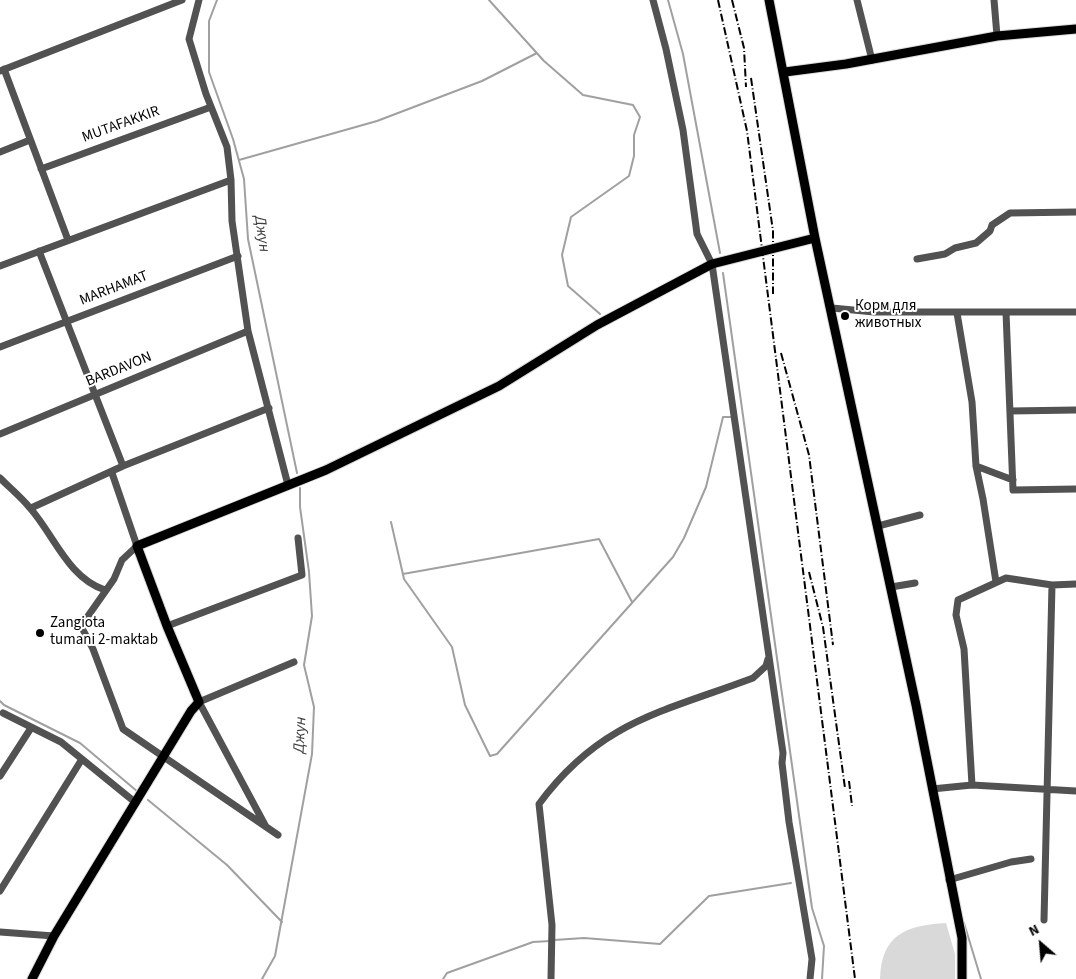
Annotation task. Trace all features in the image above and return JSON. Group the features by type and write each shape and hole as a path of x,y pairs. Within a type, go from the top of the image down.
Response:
{"main road":[{"path":"769,0 785,72 816,238 891,587 962,938 962,979"},
{"path":"785,72 872,60 997,36 1076,29"},
{"path":"32,979 54,936 191,711 199,702 167,626 137,546 326,470 499,386 597,326 712,264 816,238"}],"street":[{"path":"68,240 2,70 182,0"},
{"path":"199,0 189,39 211,107 227,147 231,180 232,222 248,331 288,484"},
{"path":"653,0 666,49 683,130 697,234 712,264 783,753 782,762 789,822 812,959 810,979"},
{"path":"857,0 872,60"},
{"path":"994,0 997,36"},
{"name":"MUTAFAKKIR","path":"41,170 211,107"},
{"path":"0,152 30,140"},
{"path":"0,266 231,180"},
{"path":"917,259 945,254 955,248 976,243 990,231 992,225 1010,213 1076,212"},
{"path":"39,251 65,322 96,394 123,466"},
{"name":"MARHAMAT","path":"0,347 238,256"},
{"path":"832,308 874,312 1076,312"},
{"path":"1006,312 1013,490 1076,489"},
{"path":"957,313 972,402 976,466 996,582"},
{"name":"BARDAVON","path":"0,434 248,331"},
{"path":"31,508 112,473 123,466 269,408"},
{"path":"1010,411 1076,410"},
{"path":"976,466 1013,480"},
{"path":"112,473 137,546 122,560 114,579 81,626 93,649 123,729 278,835"},
{"path":"0,478 31,508 79,576 95,587 105,590"},
{"path":"878,526 920,515"},
{"path":"167,626 302,576 298,538"},
{"path":"972,785 964,649 956,615 958,600 1006,578 1052,585 1076,584"},
{"path":"891,587 915,582"},
{"path":"1044,920 1052,585"},
{"path":"753,678 766,666 769,658"},
{"path":"266,827 199,702 294,662"},
{"path":"552,979 552,925 539,804 575,761 606,738 645,716 771,672"},
{"path":"3,713 61,742 136,803"},
{"path":"0,776 31,728"},
{"path":"0,891 82,759"},
{"path":"932,789 972,785 1047,791 1076,791"},
{"path":"949,880 1011,862 1031,860"},
{"path":"0,932 54,936"}],"shaded area":[{"path":"946,923 955,954 955,979 880,979 881,964 885,952 898,935 919,926"}],"waterway":[{"name":"Джун","path":"217,0 209,21 209,72 233,139 244,179 248,239 297,473"},
{"path":"489,0 544,61 583,95 633,105 640,117 634,135 634,156 629,176 571,217 562,255 568,286 600,314"},
{"path":"668,0 683,54 720,253"},
{"path":"239,160 377,121 482,81 537,53"},
{"path":"723,273 812,908 824,946 822,979"},
{"path":"391,522 404,579 452,647 465,705 490,756 497,754 673,557 684,538 706,487 723,417 731,417"},
{"name":"Джун","path":"262,979 275,956 312,754 314,707 304,665 312,616 309,572 300,507 300,488"},
{"path":"403,574 599,539 632,602"},
{"path":"0,701 4,705 80,743 138,792"},
{"path":"148,800 227,865 282,922"},
{"path":"554,940 584,938 660,944 709,896 791,883"},
{"path":"964,923 981,979"},
{"path":"443,979 447,973 533,942 550,941"}],"railway":[{"path":"718,0 747,131 855,979"},
{"path":"732,0 744,48 746,87"},
{"path":"751,78 773,231 773,294"},
{"path":"781,353 809,455 833,645"},
{"path":"809,572 823,627 845,788"},
{"path":"849,781 852,806"}],"place":[{"name":"Корм для животных","path":"845,316"},
{"name":"Zangiota tumani 2-maktab","path":"40,633"}]}
